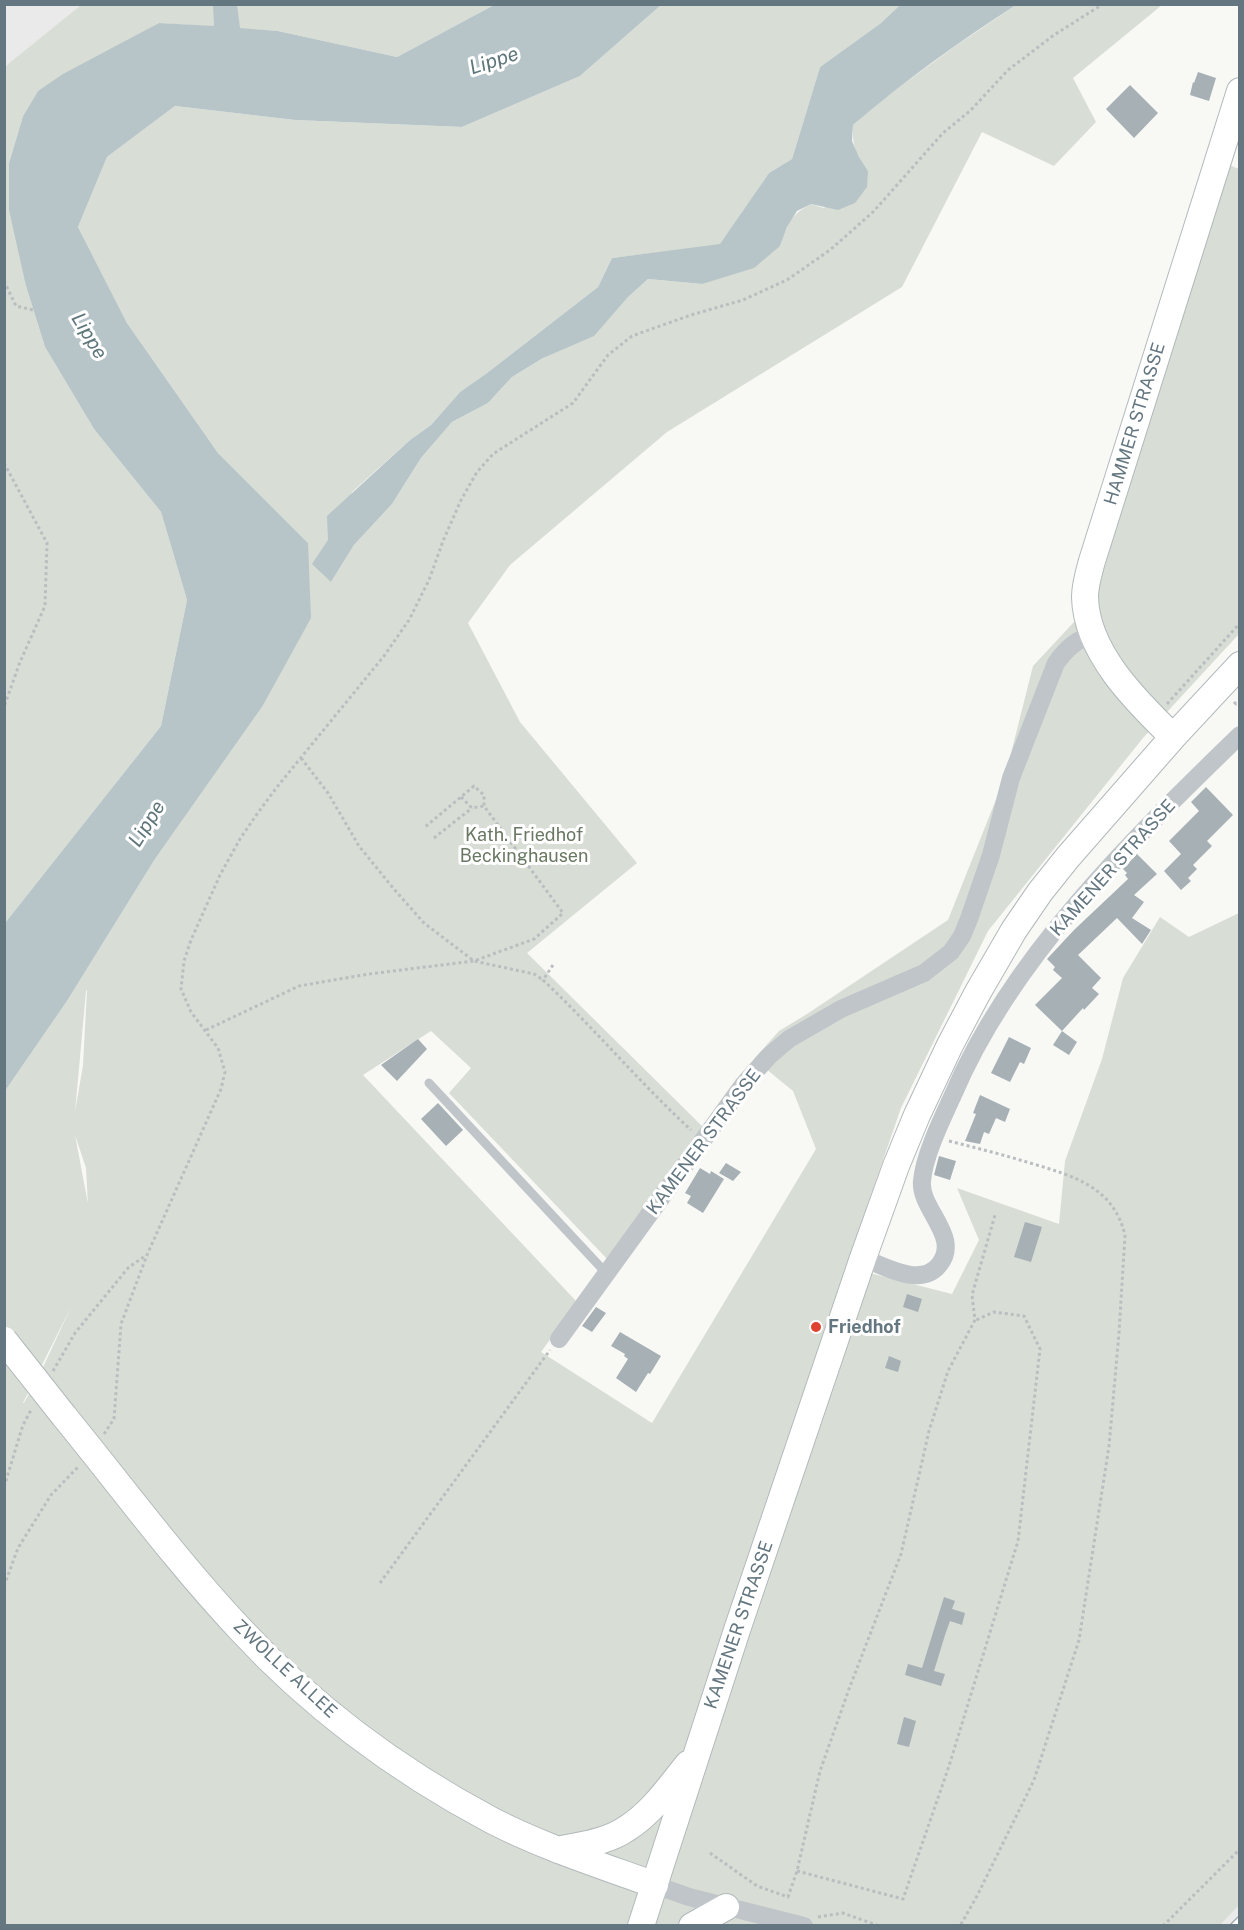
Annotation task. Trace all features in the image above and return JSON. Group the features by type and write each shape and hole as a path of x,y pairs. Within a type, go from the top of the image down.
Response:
{"main road":[{"name":"HAMMER STRASSE","path":"1173,737 1154,719 1112,669 1093,634 1085,598 1092,561 1239,91"},
{"name":"KAMENER STRASSE","path":"641,1926 863,1258 916,1115 978,992 1014,930 1040,892 1173,737 1239,665"},
{"name":"ZWOLLE ALLEE","path":"4,1340 197,1581 241,1630 295,1683 362,1737 421,1779 494,1821 558,1850 655,1885"},
{"path":"558,1850 595,1842 625,1830 654,1807 696,1755"},
{"path":"692,1926 726,1907"}],"street":[{"name":"KAMENER STRASSE","path":"559,1339 704,1141 742,1085 769,1056 789,1039 841,1009 924,973 951,952 962,936 969,919 991,855 1011,778 1056,663 1066,649 1079,639 1093,634"},
{"name":"KAMENER STRASSE","path":"863,1258 912,1275 926,1274 938,1267 945,1255 945,1241 924,1195 921,1182 953,1093 988,1026 1017,982 1074,908 1117,859 1239,735"},
{"path":"655,1885 689,1898 797,1924"}],"lane":[{"path":"429,1083 607,1274"}],"path":[{"path":"4,1586 18,1548 51,1495 93,1452 114,1419 121,1324 147,1255 221,1089 225,1072 218,1048 191,1012 181,989 184,961 191,940 220,875 240,839 277,787 384,656 409,620 429,580 461,500 477,472 493,454 573,403 608,355 632,336 691,315 744,300 787,280 830,250 873,212 943,133 971,110 1008,70 1054,35 1103,4"},
{"path":"4,280 16,306 33,310"},
{"path":"4,463 47,543 45,606 20,662 4,707"},
{"path":"4,544 4,578"},
{"path":"1154,719 1239,622"},
{"path":"301,758 328,793 359,846 424,923 474,961 534,974 543,980 577,1011 663,1104 704,1141"},
{"path":"206,1030 298,986 369,974 474,961 534,939 563,913 483,806 484,795 474,786 425,827"},
{"path":"461,797 472,808"},
{"path":"434,838 472,808 483,806"},
{"path":"543,980 553,965"},
{"path":"935,1138 1003,1155 1075,1177 1096,1190 1109,1203 1121,1219 1125,1235 1109,1446 1078,1640 1034,1780 960,1926"},
{"path":"710,1853 757,1886 788,1897 797,1871 820,1771 901,1554 929,1431 948,1371 975,1320 972,1295 995,1215"},
{"path":"50,1375 75,1333 128,1268 147,1255"},
{"path":"797,1871 903,1899 949,1766 1018,1541 1040,1348 1024,1316 994,1312 975,1320"},
{"path":"380,1583 559,1339"},
{"path":"4,1487 23,1425 34,1405"},
{"path":"1163,1926 1239,1850"},
{"path":"797,1924 843,1913 879,1926"}],"shaded area":[{"path":"5,5 81,5 8,64 5,69"},
{"path":"1239,1905 1239,1925 1219,1925"}],"green space":[{"path":"81,5 494,5 397,57 278,31 159,23 38,91 23,116 9,163 26,286 45,347 94,429 161,512 187,600 161,726 5,923 4,69"},
{"name":"Kath. Friedhof Beckinghausen","path":"661,5 900,5 881,23 820,67 792,159 769,173 720,245 612,258 598,287 460,392 431,425 410,440 352,492 331,582 354,545 392,504 421,458 452,422 488,403 512,377 543,358 627,298 648,279 702,284 780,246 788,226 798,212 811,204 824,208 868,171 856,150 853,125 883,99 954,47 1016,5 1162,5 1073,78 1096,122 1054,166 982,132 902,287 667,432 510,565 468,623 520,722 637,863 527,953 706,1130 609,1261 449,1093 471,1068 431,1031 363,1075 577,1302 541,1352 652,1423 816,1149 793,1091 754,1059 779,1031 948,920 1005,777 1033,666 1074,622 1089,619 1086,598 1219,161 1239,169 1239,634 1143,738 988,931 901,1108 846,1267 952,1294 979,1240 957,1188 1059,1224 1065,1161 1102,1059 1123,978 1160,917 1189,937 1239,913 1239,1905 1219,1926 5,1926 5,1091 67,1001 155,859 262,707 308,543 218,453 127,323 78,227 107,157 175,106 295,120 462,127 580,76","holes":["86,991 83,1065 75,1112","75,1135 86,1168 88,1204","72,1305 44,1365 23,1403"]}],"water":[{"name":"Lippe","path":"213,5 237,5 240,28 278,31 397,57 494,5 661,5 580,76 462,127 295,120 175,106 107,157 78,227 127,323 218,453 308,543 311,618 262,707 155,859 67,1001 5,1091 5,923 161,726 187,600 161,512 94,429 45,347 26,286 9,210 9,163 23,116 38,91 63,74 159,23 214,26"},
{"path":"900,5 1016,5 933,62 853,125 852,141 868,171 867,187 855,203 838,210 811,204 797,211 787,227 780,246 754,268 702,284 648,279 627,298 594,336 543,358 512,377 488,403 452,422 421,458 392,504 354,545 331,582 312,564 328,540 327,516 410,440 431,425 460,392 598,287 612,258 720,244 769,173 792,159 820,67 881,23"}],"building":[{"path":"1198,72 1216,78 1209,101 1190,95"},
{"path":"1130,85 1158,113 1134,138 1106,109"},
{"path":"1206,787 1233,815 1207,841 1212,846 1193,865 1197,869 1188,878 1191,881 1181,890 1164,871 1181,854 1169,841 1199,811 1191,802"},
{"path":"1137,854 1157,874 1134,895 1144,902 1132,918 1151,930 1142,944 1117,918 1078,955 1101,978 1092,988 1099,994 1062,1031 1035,1005 1062,978 1053,970 1055,967 1047,959 1128,879 1123,869"},
{"path":"1062,1031 1077,1042 1069,1055 1053,1045"},
{"path":"1009,1037 1031,1048 1024,1064 1020,1062 1010,1082 991,1073"},
{"path":"418,1039 427,1049 397,1081 381,1065"},
{"path":"980,1095 1010,1109 1005,1122 996,1118 989,1134 984,1132 980,1144 965,1141 976,1114 973,1113"},
{"path":"438,1103 463,1130 446,1146 421,1119"},
{"path":"939,1156 956,1161 950,1180 934,1175"},
{"path":"726,1163 741,1172 733,1181 719,1173"},
{"path":"700,1168 710,1174 711,1171 724,1179 703,1213 687,1203 691,1196 685,1193"},
{"path":"1025,1222 1042,1227 1031,1262 1014,1257"},
{"path":"907,1294 922,1299 918,1312 903,1307"},
{"path":"596,1307 606,1313 592,1332 582,1326"},
{"path":"620,1332 661,1356 636,1392 616,1378 628,1359 624,1356 625,1354 611,1346"},
{"path":"889,1356 901,1361 898,1372 885,1368"},
{"path":"944,1597 955,1601 952,1609 965,1613 962,1625 950,1621 945,1635 934,1671 945,1674 941,1686 905,1675 908,1664 922,1668"},
{"path":"904,1717 916,1721 909,1747 897,1744"}],"railway":[{"path":"1233,1926 1240,1919"}],"place":[{"name":"Friedhof","path":"816,1327"}]}
